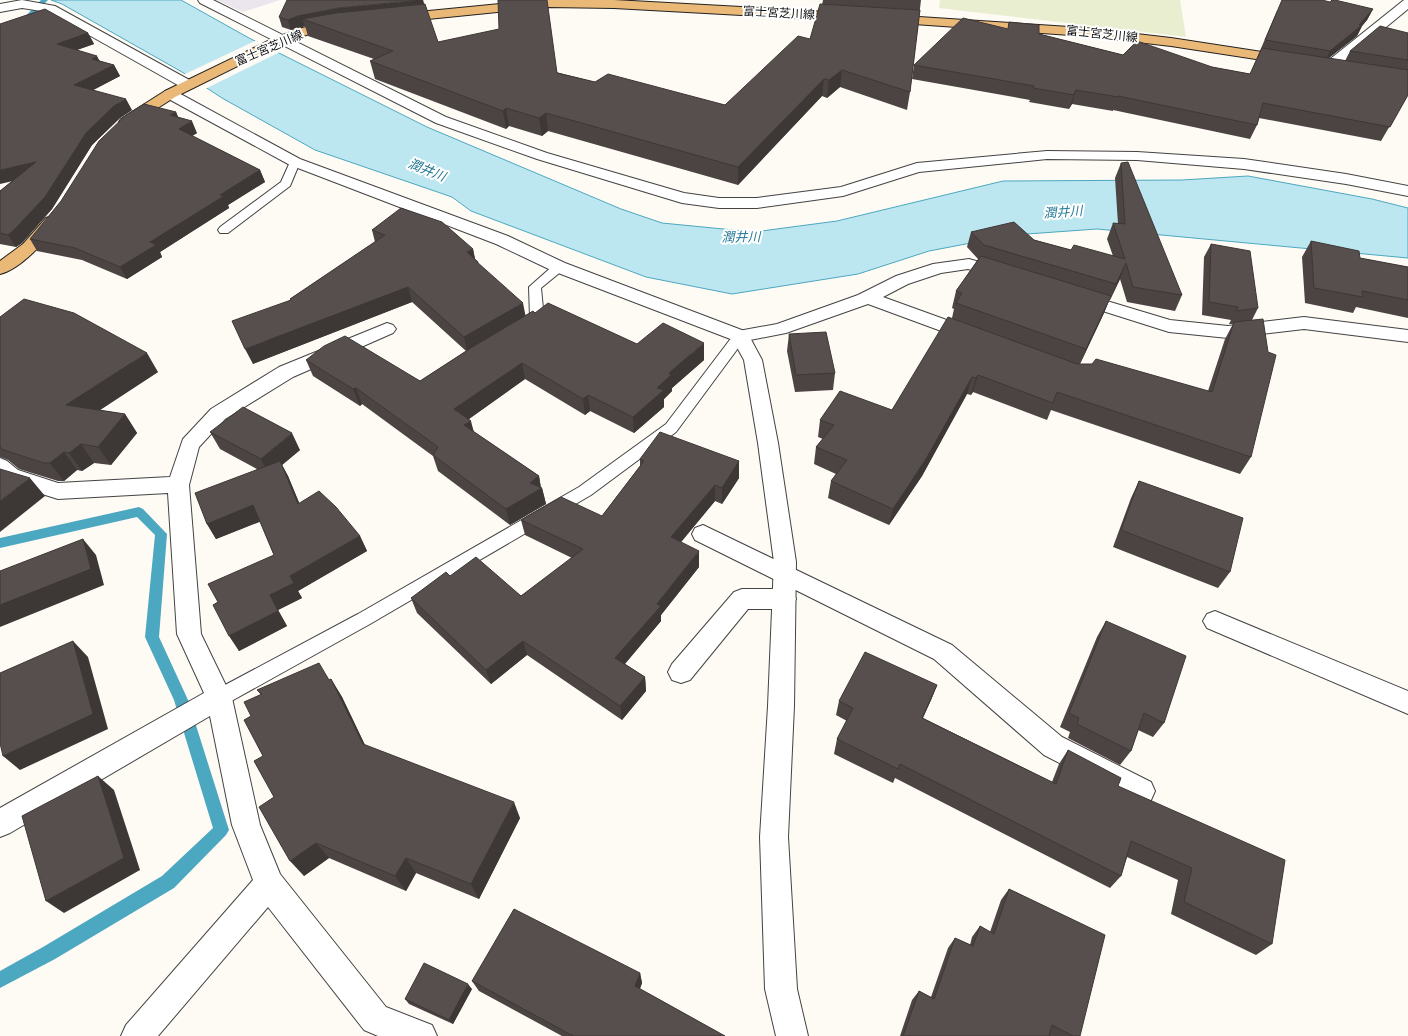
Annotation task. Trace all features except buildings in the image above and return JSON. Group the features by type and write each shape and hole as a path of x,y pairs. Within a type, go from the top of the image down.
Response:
{"main road":[{"name":"富士宮芝川線","path":"388,19 549,2 857,17"},
{"name":"富士宮芝川線","path":"881,19 1085,32 1170,42 1299,62"},
{"name":"富士宮芝川線","path":"115,133 126,122 170,94 279,41 306,32 349,23"},
{"path":"1314,64 1345,69"},
{"path":"0,269 29,248 59,212"}],"street":[{"path":"204,0 279,41 441,120 542,156 682,198 719,203 757,203 843,191 917,168 1047,155 1137,156 1244,164 1346,178 1408,191"},
{"path":"1329,67 1408,3"},
{"path":"0,8 22,4 51,9 191,83"},
{"path":"170,94 295,162 502,240 559,267 740,336 780,329 864,299 902,280 939,268 969,264 1020,279"},
{"path":"1064,293 1169,326 1228,332 1304,323 1408,336"},
{"path":"866,297 983,340"},
{"path":"386,329 286,372 218,414 190,444 178,485 189,634 213,701 246,825 269,884 375,1020 421,1036"},
{"path":"740,336 753,360 768,443 783,547 784,587 781,706 774,837 781,989 792,1036"},
{"path":"0,466 11,476 58,491 178,485"},
{"path":"703,534 784,587 943,652 1053,746 1141,791"},
{"path":"681,672 742,599 784,587"},
{"path":"1215,621 1408,703"},
{"path":"0,822 213,701"},
{"path":"137,1036 269,884"}],"lane":[{"path":"224,230 286,184 295,162"},
{"path":"516,331 537,319 535,287 559,267"},
{"path":"213,701 364,619 585,490 671,428 740,336"}],"shaded area":[{"path":"216,0 280,0 243,12"}],"green space":[{"path":"940,0 1180,0 1186,37 939,8"}],"water":[{"name":"潤井川","path":"51,0 181,0 249,38 427,127 621,209 662,223 754,232 837,221 1003,181 1182,180 1248,176 1372,199 1408,208 1408,258 1097,229 1013,235 929,251 858,274 732,294 646,277 471,211 452,197 315,150 222,98 182,72 62,4"}],"pier":[{"path":"257,40 280,52 205,89 183,75"}],"waterway":[{"path":"21,24 45,0"},
{"path":"0,543 139,512 161,534 152,637 181,700 221,830 168,882 49,953 0,980"}]}
